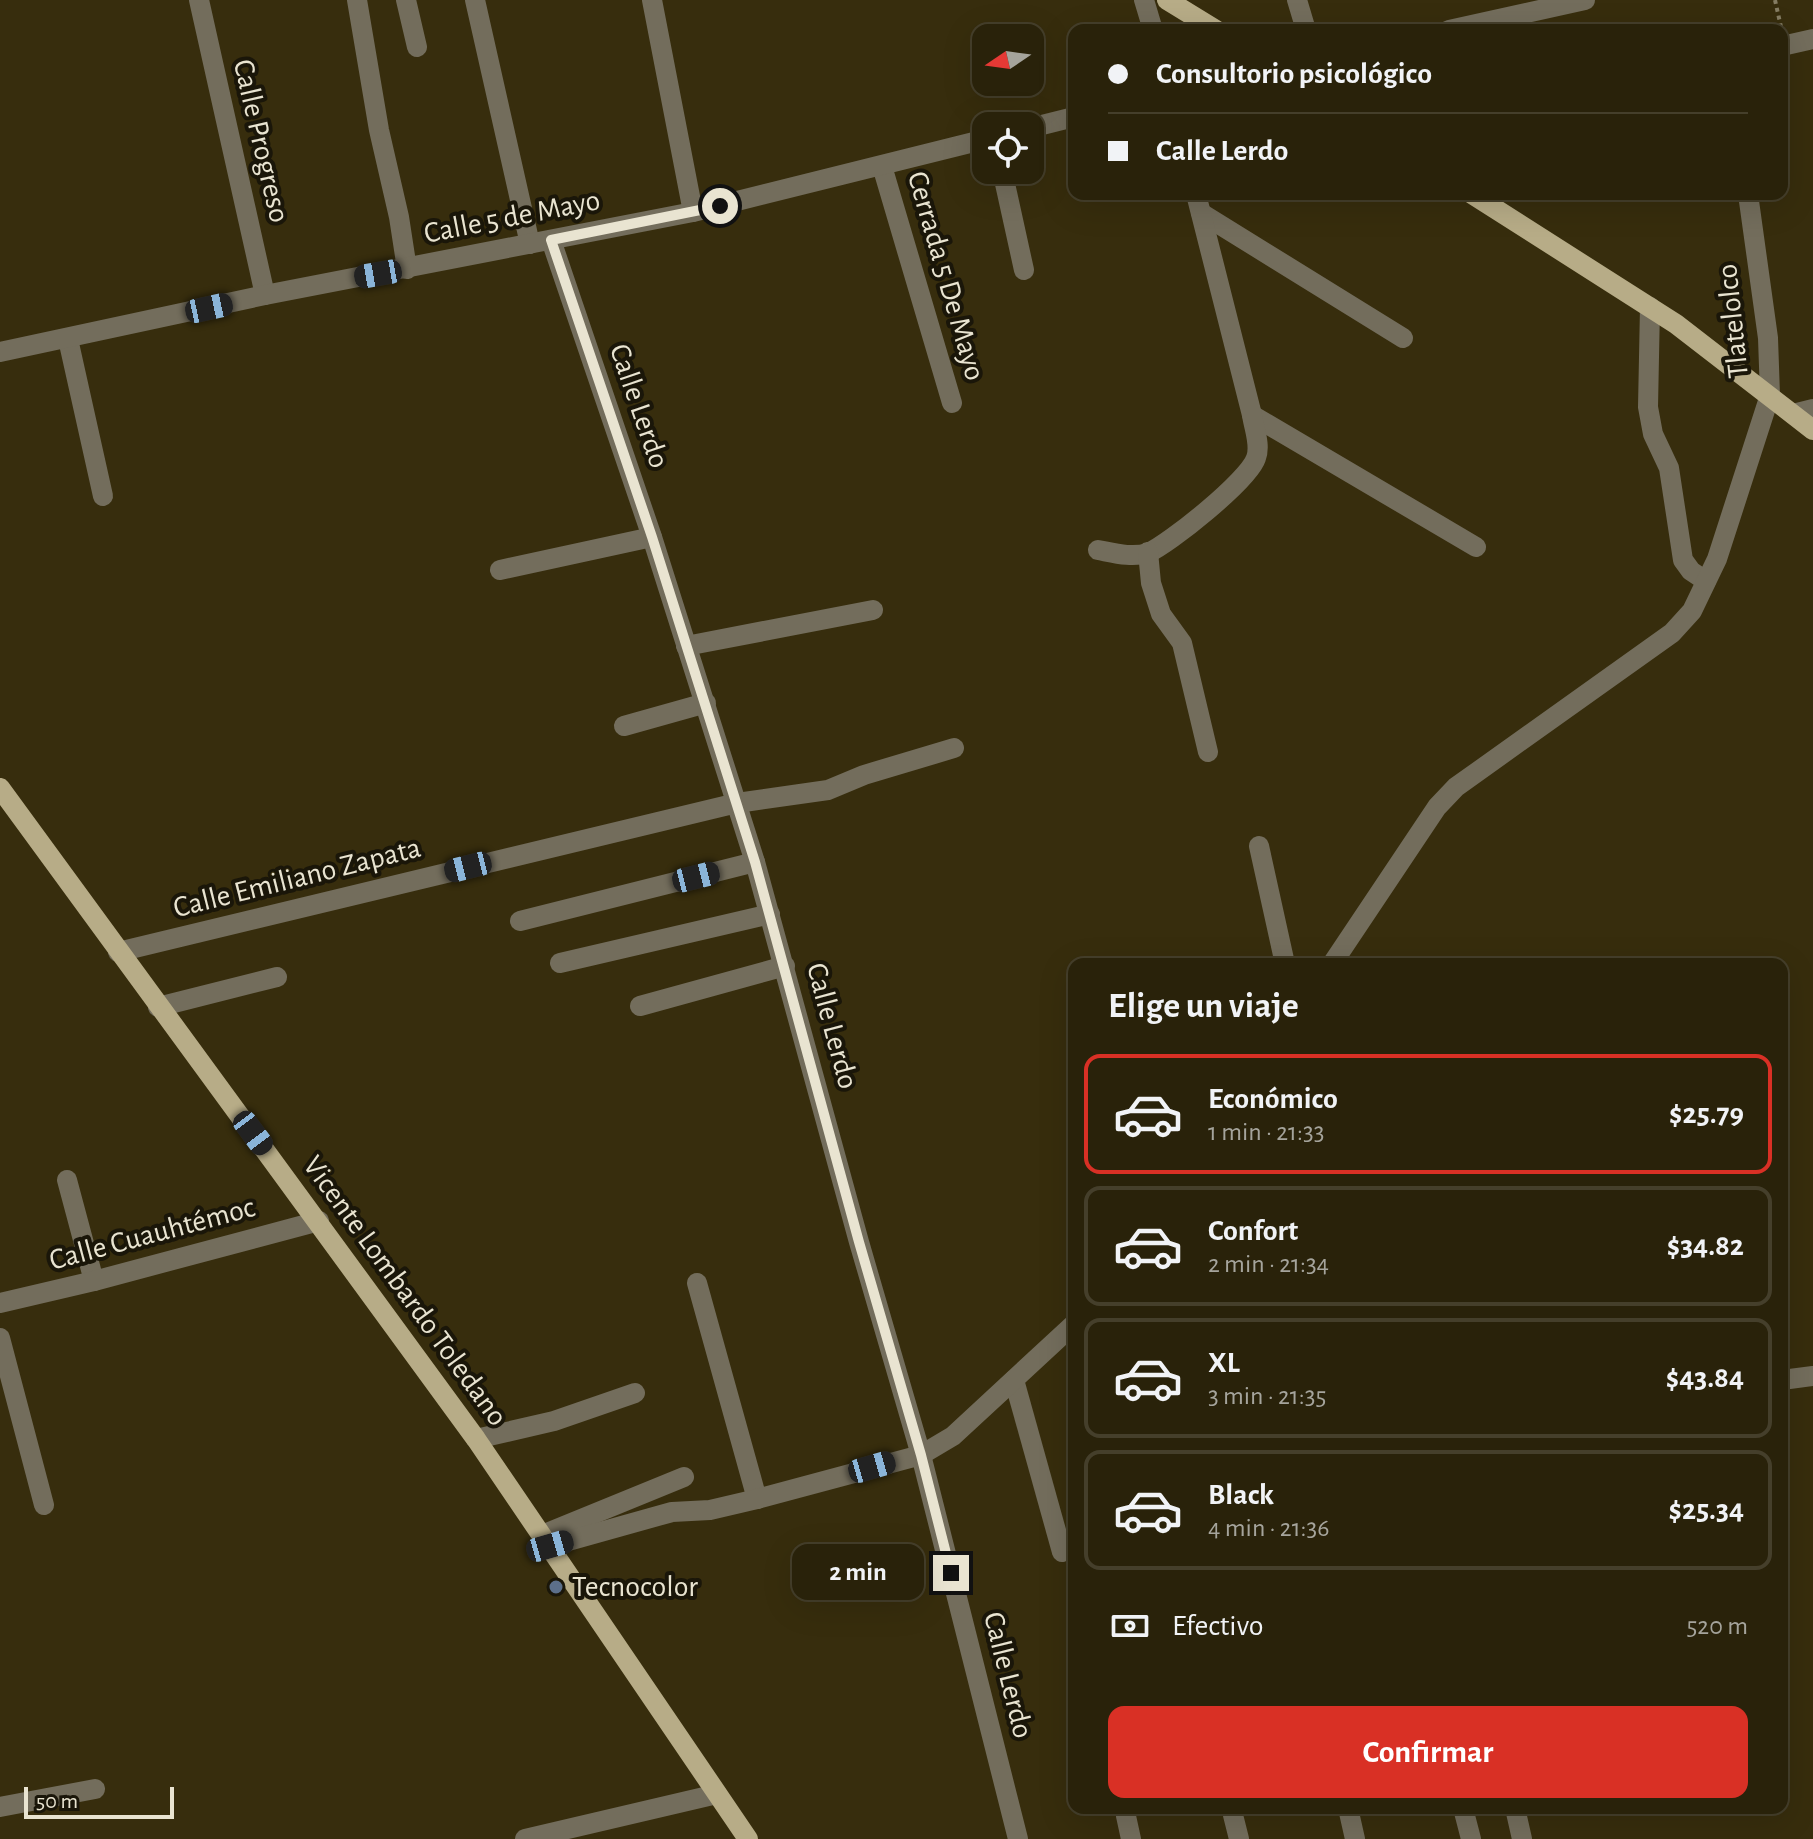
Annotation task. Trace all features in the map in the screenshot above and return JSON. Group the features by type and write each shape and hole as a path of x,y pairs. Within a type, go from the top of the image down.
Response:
{"main road":[{"path":"1167,0 1206,24"},
{"path":"1481,200 1650,307 1770,395 1803,411 1813,430"},
{"name":"Vicente Lombardo Toledano","path":"0,788 476,1439 748,1839"}],"street":[{"name":"Calle Progreso","path":"199,0 265,295"},
{"path":"357,0 407,269"},
{"path":"406,0 417,47"},
{"name":"Calle Lerdo","path":"475,0 541,242 652,537 755,862 921,1455 1018,1839"},
{"path":"652,0 693,212"},
{"path":"1144,0 1151,24"},
{"path":"1297,0 1304,24"},
{"path":"1476,24 1585,0"},
{"path":"1788,45 1813,39"},
{"path":"1044,124 1068,118"},
{"name":"Calle 5 de Mayo","path":"0,352 265,295 693,212 972,143"},
{"name":"Cerrada 5 De Mayo","path":"882,166 952,403"},
{"path":"1005,184 1024,270"},
{"name":"Tlatelolco","path":"1336,958 1437,807 1456,787 1672,633 1692,611 1717,559 1770,395 1768,338 1749,200"},
{"path":"1199,204 1403,338"},
{"path":"1098,550 1126,555 1148,552 1227,495 1249,471 1258,451 1252,415 1199,204"},
{"path":"1650,307 1650,423 1669,468 1683,560 1691,571 1706,581"},
{"path":"68,339 103,496"},
{"path":"1252,415 1476,547"},
{"path":"500,570 652,537"},
{"path":"1148,552 1151,583 1161,614 1182,643 1208,752"},
{"path":"686,646 873,610"},
{"path":"624,726 706,703"},
{"name":"Calle Emiliano Zapata","path":"118,952 737,803 828,790 864,775 954,748"},
{"path":"1259,846 1284,958"},
{"path":"520,921 755,862"},
{"path":"560,963 770,914"},
{"path":"640,1006 785,966"},
{"path":"158,1007 277,977"},
{"path":"67,1180 94,1281"},
{"name":"Calle Cuauhtémoc","path":"0,1303 319,1221"},
{"path":"697,1283 757,1499"},
{"path":"546,1540 672,1512 710,1510 921,1455 953,1436 1068,1330"},
{"path":"0,1338 44,1505"},
{"path":"1788,1379 1813,1376"},
{"path":"1014,1380 1062,1552"},
{"path":"476,1439 554,1421 635,1393"},
{"path":"546,1540 684,1477"},
{"path":"0,1807 95,1789"},
{"path":"525,1839 587,1832 717,1794"},
{"path":"1349,1814 1355,1839"},
{"path":"1465,1814 1471,1839"},
{"path":"1516,1814 1522,1839"},
{"path":"1233,1815 1239,1839"},
{"path":"1126,1816 1131,1839"}],"path":[{"path":"1775,0 1780,24"}],"place":[{"name":"Tecnocolor","path":"556,1587"}],"route":[{"path":"720,206 551,240 652,537 755,862 921,1455 951,1573"}]}
